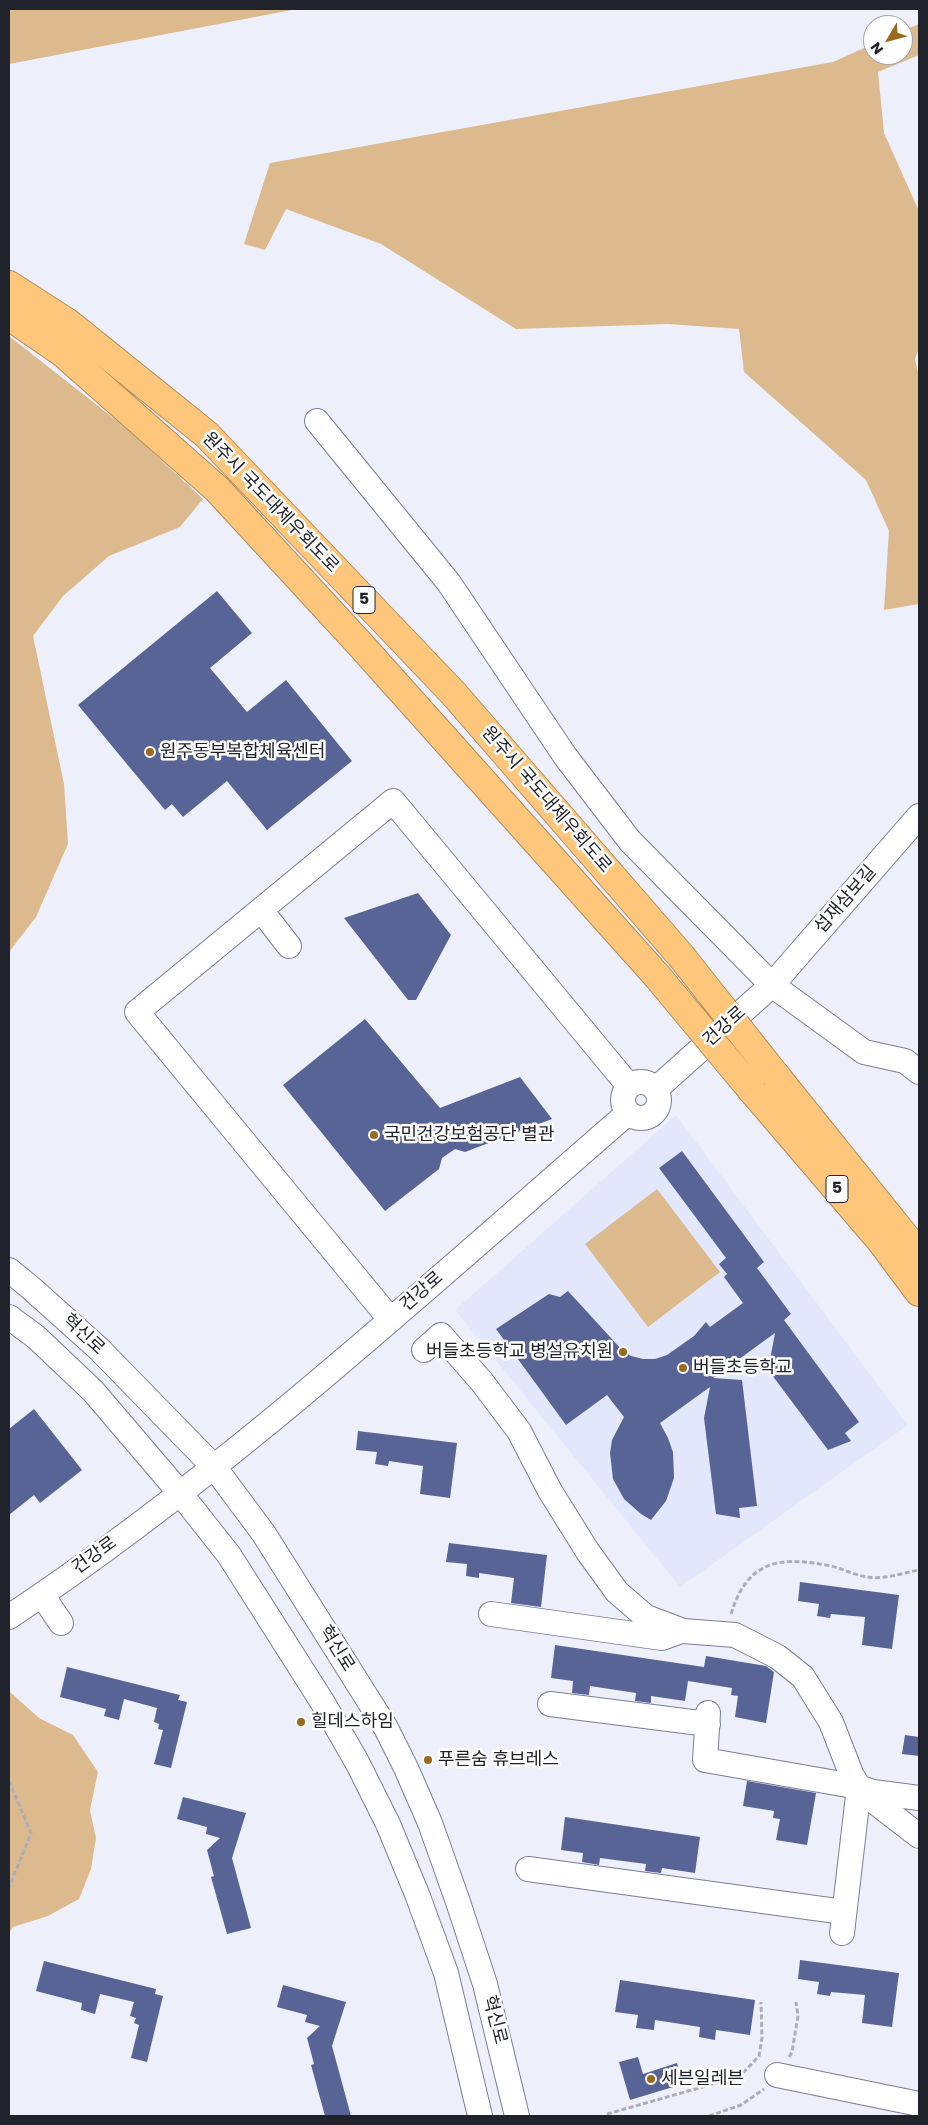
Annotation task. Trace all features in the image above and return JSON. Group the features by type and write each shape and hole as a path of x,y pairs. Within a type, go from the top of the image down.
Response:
{"highway":[{"name":"원주시 국도대체우회도로","path":"9,285 68,323 207,435 454,694 681,956 776,1076 886,1230"},
{"name":"원주시 국도대체우회도로","path":"9,316 63,353 217,489 358,642 658,976 751,1089 886,1230"},
{"path":"886,1230 919,1238"},
{"path":"886,1230 908,1297 919,1312"},
{"name":"5","path":"886,1230 919,1254"},
{"name":"5","path":"886,1230 919,1292"}],"street":[{"path":"318,421 449,583 566,756 630,842 772,985 864,1052 906,1061 919,1072"},
{"path":"390,1320 137,1012 393,800 629,1086"},
{"name":"섭재삼보길","path":"772,985 919,816"},
{"path":"261,910 289,946"},
{"name":"건강로","path":"656,1089 772,985"},
{"path":"634,1082 646,1082 656,1089 658,1106 650,1116 639,1118 628,1113 622,1102 629,1086 634,1082"},
{"name":"건강로","path":"9,1617 42,1595 215,1468 390,1320 628,1113"},
{"name":"혁신로","path":"9,1270 99,1349 215,1468 264,1534 386,1728 430,1823 485,1984 518,2116"},
{"name":"혁신로","path":"9,1317 36,1338 93,1391 180,1493 228,1555 323,1703 357,1762 388,1824 417,1894 446,1973 480,2116"},
{"path":"424,1350 441,1335 482,1382 519,1431 560,1507 588,1552 617,1592 646,1617 683,1630 734,1635 778,1657 803,1677 831,1722 858,1787 871,1800 919,1836"},
{"path":"42,1595 61,1623"},
{"path":"491,1614 662,1638 683,1630"},
{"path":"550,1704 708,1719 705,1760 858,1787 873,1792 919,1798"},
{"path":"528,1869 843,1923 858,1787"},
{"path":"777,2075 919,2104"}],"path":[{"path":"725,1634 736,1598 747,1580 763,1568 785,1561 827,1565 866,1577 885,1578 919,1570"},
{"path":"9,1782 32,1833 9,1887"},
{"path":"608,2114 742,2074 760,2056 762,2038 761,2002"}],"shaded area":[{"path":"9,9 297,9 9,64"},
{"path":"919,24 919,55 913,57 913,27"},
{"path":"863,48 863,65 895,65 878,72 884,133 919,211 919,348 915,359 919,377 919,604 884,610 889,531 866,480 744,372 739,329 668,324 516,329 381,244 286,209 265,250 244,244 270,163 833,62"},
{"path":"9,336 130,431 203,499 180,527 109,556 63,596 33,636 64,784 68,844 36,917 9,952"},
{"name":"버들초등학교","path":"676,1115 908,1425 680,1587 455,1310"},
{"path":"657,1189 720,1272 648,1327 585,1244"},
{"path":"9,1691 39,1718 73,1735 98,1772 90,1810 96,1838 91,1869 79,1899 48,1916 13,1927 9,1933"}],"building":[{"path":"217,591 252,633 210,668 247,712 286,680 352,761 267,830 227,781 183,817 172,804 165,810 78,705"},
{"path":"418,893 451,935 416,1000 408,1000 344,918"},
{"path":"365,1019 440,1108 520,1077 552,1119 465,1152 455,1149 442,1158 439,1169 385,1211 283,1085"},
{"path":"682,1151 764,1262 757,1268 791,1314 784,1320 859,1422 845,1433 851,1441 828,1450 772,1375 769,1365 775,1333 713,1378 742,1380 757,1506 739,1508 740,1518 716,1514 704,1418 710,1387 660,1423 673,1452 674,1478 666,1501 651,1520 624,1499 613,1479 610,1453 612,1440 624,1417 607,1395 566,1425 496,1329 549,1294 560,1297 568,1291 622,1350 631,1356 655,1359 667,1355 694,1336 706,1322 710,1327 743,1303 724,1277 727,1274 719,1264 726,1258 659,1168"},
{"path":"34,1409 82,1470 40,1503 34,1495 9,1515 9,1429"},
{"path":"358,1431 457,1443 450,1498 420,1494 423,1466 389,1461 388,1466 375,1464 377,1452 356,1450"},
{"path":"449,1543 547,1555 541,1607 511,1603 514,1578 479,1573 479,1578 466,1576 467,1564 446,1562"},
{"path":"800,1582 899,1595 892,1649 862,1645 865,1617 831,1614 830,1618 817,1616 819,1604 798,1601"},
{"path":"555,1645 704,1667 706,1656 766,1666 774,1672 766,1723 735,1717 738,1696 731,1695 732,1688 688,1681 685,1701 651,1696 651,1703 635,1701 636,1693 590,1686 589,1695 572,1693 573,1681 551,1678"},
{"path":"67,1667 180,1695 178,1700 187,1702 171,1768 154,1764 163,1730 158,1729 159,1724 154,1722 157,1708 124,1699 119,1720 104,1716 106,1709 60,1697"},
{"path":"905,1735 919,1737 919,1756 902,1754"},
{"path":"747,1781 816,1793 807,1845 776,1840 780,1819 773,1818 774,1811 743,1806"},
{"path":"183,1797 246,1813 232,1858 251,1928 227,1934 211,1877 214,1876 207,1850 220,1838 206,1834 207,1827 177,1819"},
{"path":"565,1817 700,1837 695,1873 662,1868 661,1873 645,1871 646,1864 600,1858 599,1865 582,1862 583,1853 561,1850"},
{"path":"800,1960 899,1973 892,2027 862,2023 865,1995 831,1992 830,1996 817,1994 819,1982 798,1979"},
{"path":"44,1961 156,1989 155,1994 163,1996 147,2062 131,2058 139,2025 134,2023 136,2018 130,2016 134,2002 100,1994 95,2014 81,2010 82,2003 36,1991"},
{"path":"620,1980 755,2000 750,2035 716,2030 715,2040 699,2037 700,2027 655,2020 654,2030 636,2028 638,2015 615,2012"},
{"path":"283,1985 346,2002 332,2046 351,2116 325,2116 311,2065 314,2064 307,2038 320,2026 305,2022 307,2015 277,2007"},
{"path":"638,2057 643,2074 677,2063 683,2084 630,2100 619,2062"}],"place":[{"name":"원주동부복합체육센터","path":"150,752"},
{"name":"국민건강보험공단 별관","path":"374,1135"},
{"name":"버들초등학교 병설유치원","path":"623,1352"},
{"name":"버들초등학교","path":"683,1368"},
{"name":"힐데스하임","path":"301,1722"},
{"name":"푸른숨 휴브레스","path":"428,1760"},
{"name":"세븐일레븐","path":"651,2079"}]}
